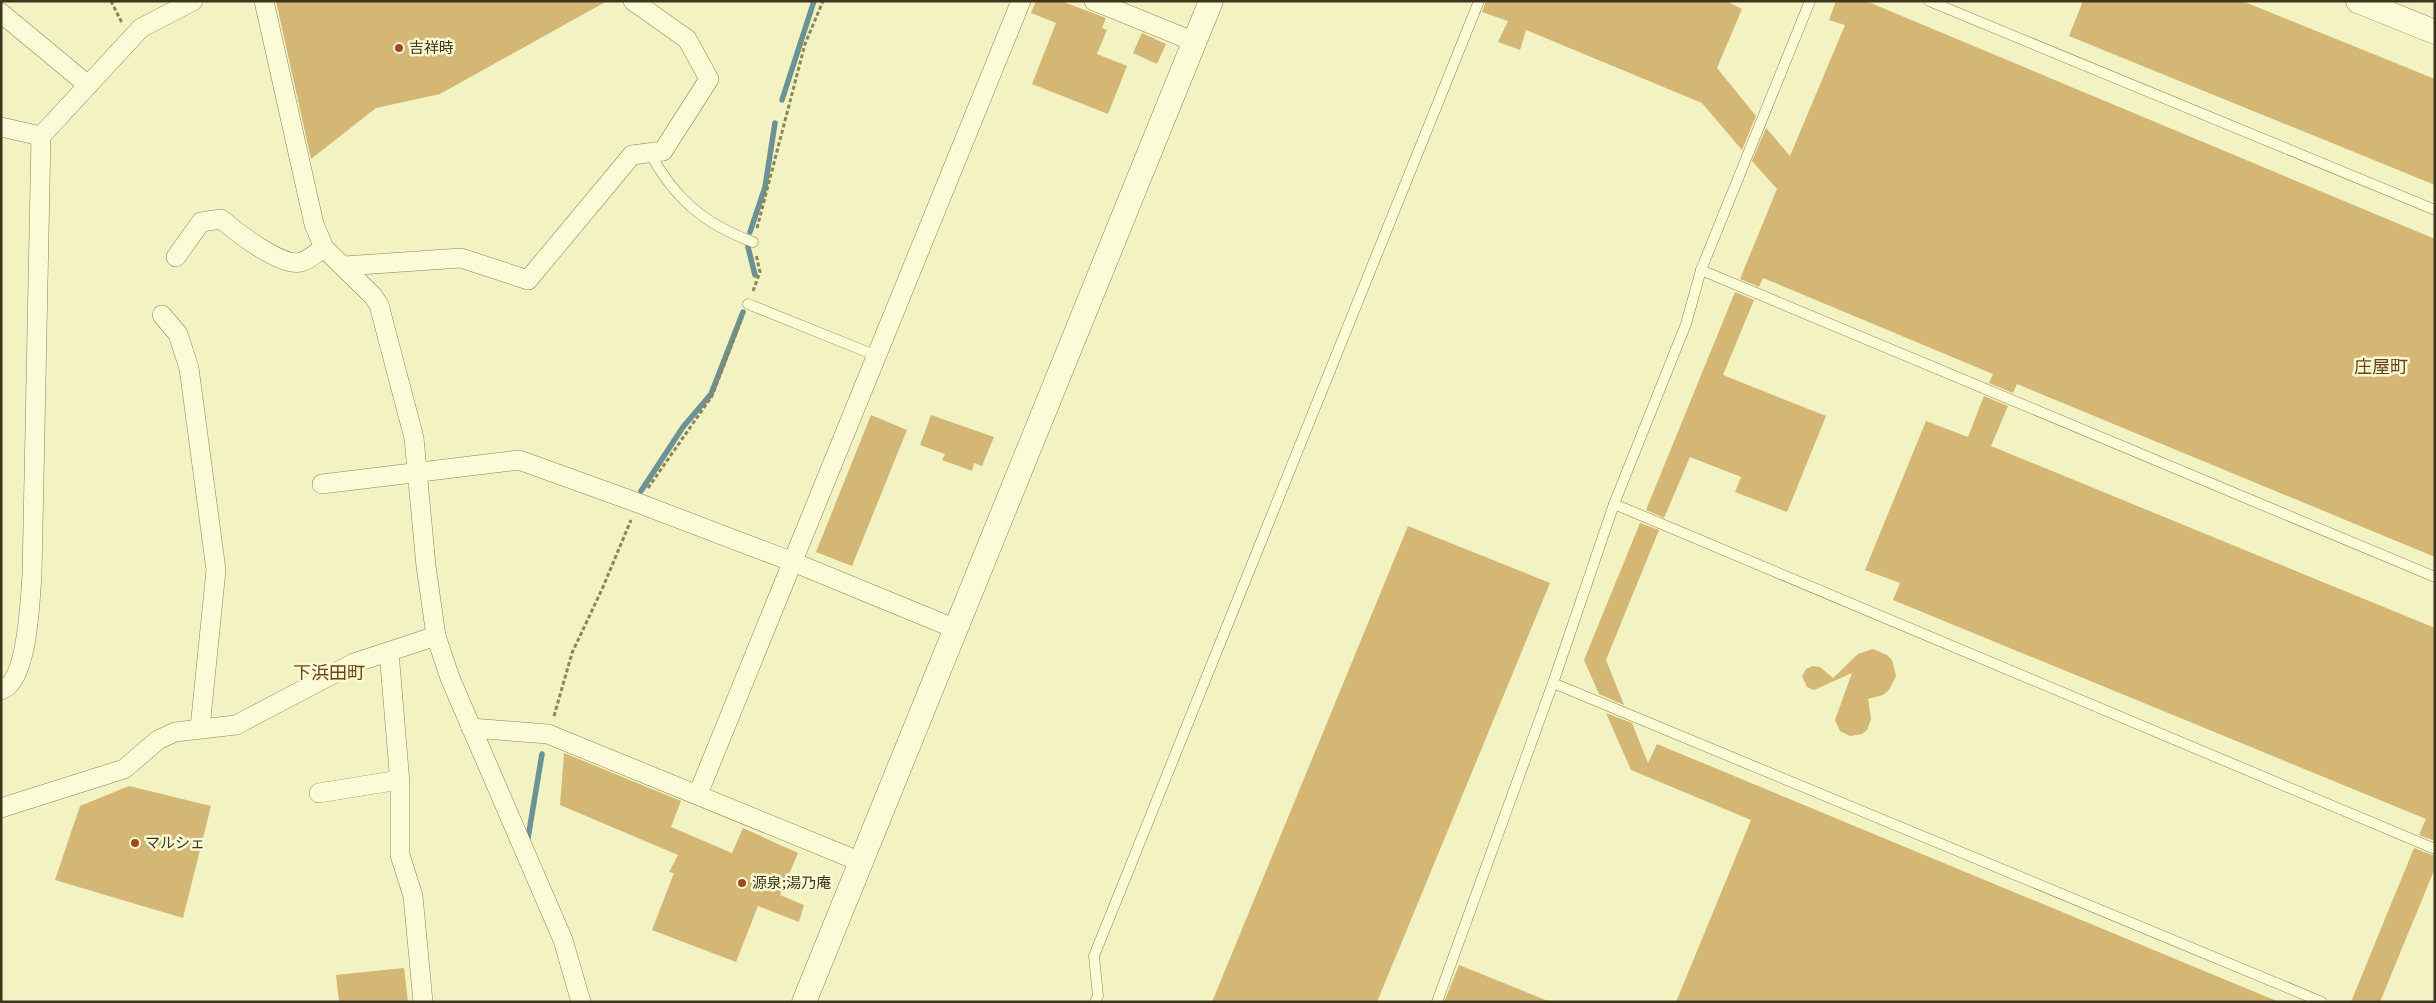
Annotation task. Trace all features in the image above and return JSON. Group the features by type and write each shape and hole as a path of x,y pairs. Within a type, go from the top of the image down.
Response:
{"street":[{"path":"1,690 8,688 18,674 29,616 32,575 40,136 141,28 193,1"},
{"path":"264,1 314,224 324,248 373,296 379,305 414,438 419,474 426,566 436,636 450,678 563,940 581,1002"},
{"path":"344,266 462,258 528,280 632,155 663,151 709,80 686,39 633,1"},
{"path":"698,794 1021,1"},
{"path":"1094,1 1195,42"},
{"path":"804,1002 1211,1"},
{"path":"2358,1 2435,32"},
{"path":"1,13 88,85"},
{"path":"1,127 40,136"},
{"path":"176,257 201,222 221,219 239,235 286,262 301,263 324,248"},
{"path":"162,315 178,334 189,368 216,570 200,728"},
{"path":"322,484 419,474 518,460 638,502 793,562 956,629"},
{"path":"1,808 124,768 158,740 175,732 236,725 354,663 436,636"},
{"path":"389,652 399,780 400,855 413,896 423,1002"},
{"path":"471,728 548,734 861,862"},
{"path":"319,793 399,780"}],"lane":[{"path":"1095,1002 1098,996 1094,956 1479,1"},
{"path":"1437,1002 1553,683 1614,504 1686,324 1701,270 1810,1"},
{"path":"1929,1 2435,210"},
{"path":"650,153 662,176 686,205 736,236 753,242"},
{"path":"1701,270 2435,577"},
{"path":"748,304 877,356"},
{"path":"1614,504 2435,849"},
{"path":"1553,683 2322,1002"}],"path":[{"path":"548,734 572,653 603,587 638,502 712,396 748,304 760,272 753,242 805,44 823,1"}],"building":[{"name":"吉祥時","path":"276,1 607,1 440,94 376,108 311,159"},
{"path":"1036,1 1061,1 1106,18 1102,28 1107,30 1097,54 1127,66 1108,114 1032,84 1056,23 1031,13"},
{"path":"1486,1 1726,1 1742,9 1717,68 1756,116 1742,150 1702,103 1526,30 1520,50 1498,42 1508,21 1482,12"},
{"path":"1836,1 1866,1 2435,239 2435,557 2017,384 2013,393 1989,383 1993,374 1763,278 1759,287 1740,279 1777,189 1752,161 1766,128 1790,156 1845,25 1829,20"},
{"path":"2083,1 2242,1 2435,79 2435,185 2069,36"},
{"path":"1142,33 1166,44 1157,64 1133,53"},
{"path":"1735,292 1754,300 1723,375 1826,416 1787,512 1735,492 1741,477 1690,457 1664,518 1646,510"},
{"path":"1984,396 2008,406 1991,446 2435,628 2435,841 2419,835 2426,819 1893,600 1900,583 1865,570 1926,421 1968,437"},
{"path":"871,415 907,430 852,566 816,552"},
{"path":"931,415 994,437 982,466 974,463 972,471 942,460 945,454 920,445"},
{"path":"1640,523 1659,530 1606,660 1624,705 1599,694 1584,660"},
{"path":"1408,526 1550,583 1377,1002 1212,1002"},
{"path":"1873,649 1887,655 1892,660 1896,676 1889,690 1883,695 1868,699 1871,719 1867,730 1862,734 1850,736 1840,731 1835,720 1852,673 1814,690 1807,687 1802,676 1806,669 1813,666 1820,667 1833,678 1858,654"},
{"path":"1606,713 1632,723 1648,763 1657,744 2279,1002 1676,1002 1751,820 1631,770"},
{"path":"564,753 681,801 671,827 732,853 743,828 798,853 780,895 804,905 799,922 758,906 736,962 652,930 674,873 669,872 678,855 560,805"},
{"name":"マルシェ","path":"129,786 211,806 183,918 55,880 80,806"},
{"path":"2414,848 2435,856 2435,868 2380,1002 2351,1002"},
{"path":"1459,965 1548,1001 1548,1002 1444,1002"},
{"path":"404,968 408,1002 339,1002 336,975"}],"waterway":[{"path":"782,100 814,1"},
{"path":"750,232 765,187 775,123"},
{"path":"748,247 755,275"},
{"path":"641,491 683,427 711,394 743,312"},
{"path":"528,838 542,754"}],"place":[{"name":"吉祥時","path":"399,48"},
{"name":"マルシェ","path":"135,843"},
{"name":"源泉;湯乃庵","path":"742,883"}],"district":[{"name":"庄屋町","path":"2381,367"},
{"name":"下浜田町","path":"329,673"}]}
